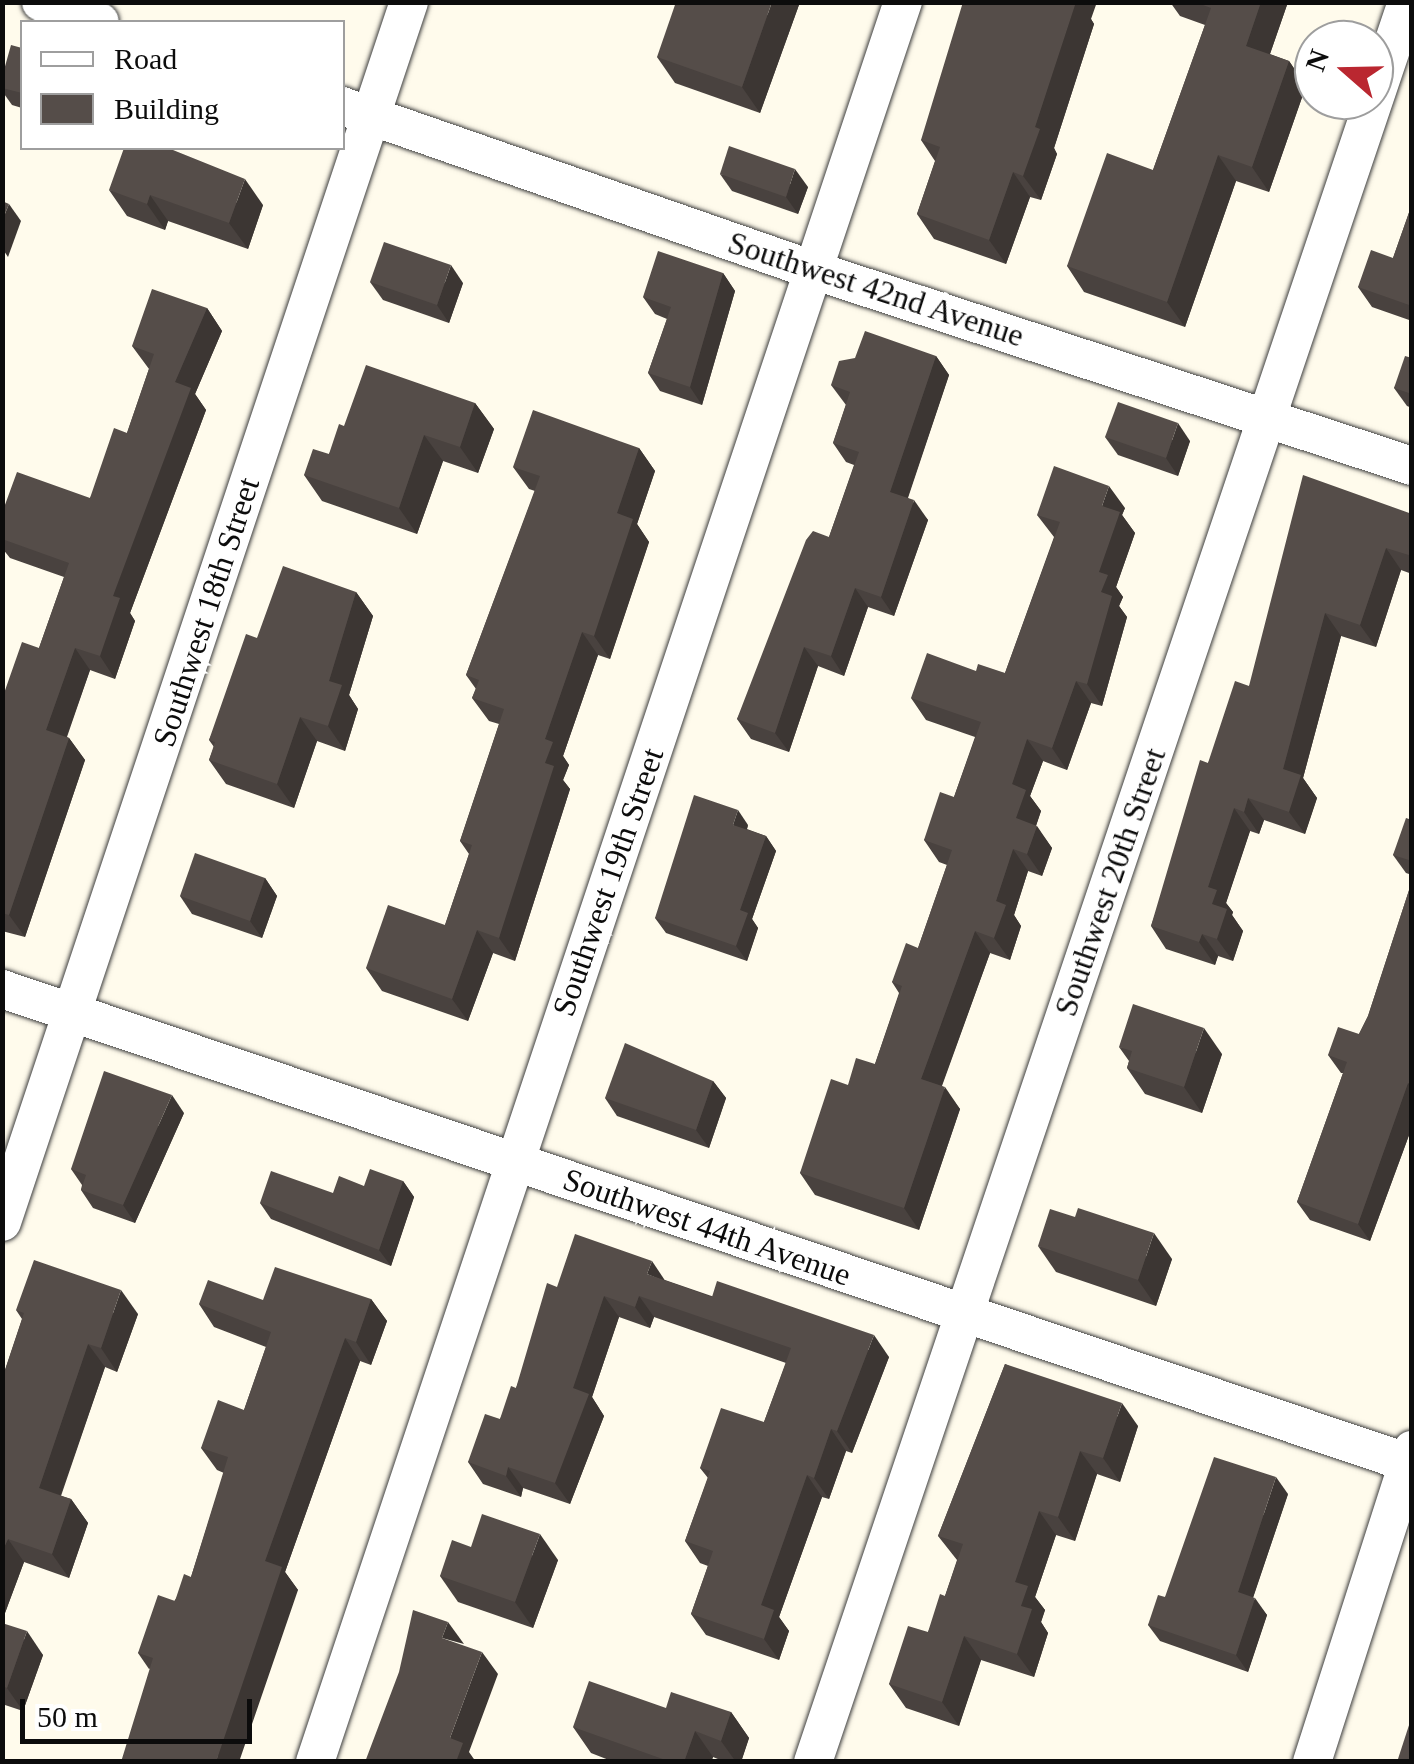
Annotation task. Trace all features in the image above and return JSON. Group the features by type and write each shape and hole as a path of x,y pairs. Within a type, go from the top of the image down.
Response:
{"street":[{"path":"42,2 94,20"},
{"name":"Southwest 18th Street","path":"345,149 357,111 410,2"},
{"name":"Southwest 19th Street","path":"315,1762 904,2"},
{"name":"Southwest 20th Street","path":"813,1762 962,1313 1272,417 1407,2"},
{"name":"Southwest 42nd Avenue","path":"357,111 813,270 1272,417 1412,466"},
{"name":"Southwest 18th Street","path":"2,1222 345,150"},
{"name":"Southwest 44th Avenue","path":"2,989 962,1313 1410,1458"},
{"path":"1312,1762 1410,1458"}],"building":[{"path":"676,2 772,2 742,87 657,57"},
{"path":"963,2 1076,2 1023,176 1013,172 989,240 917,214 940,147 921,140"},
{"path":"1195,2 1261,2 1246,46 1289,61 1252,167 1218,155 1167,302 1067,266 1107,153 1153,170 1211,8"},
{"path":"11,45 20,47 20,92 2,88"},
{"path":"729,146 795,169 786,197 720,174"},
{"path":"123,150 173,150 245,179 229,223 150,195 147,204 109,190"},
{"path":"2,201 9,204 2,221"},
{"path":"1412,204 1412,306 1358,287 1371,250 1393,258"},
{"path":"384,242 451,265 437,305 370,282"},
{"path":"658,251 723,273 690,387 648,373 671,307 643,297"},
{"path":"152,289 207,308 175,382 191,388 113,596 120,598 100,656 75,648 46,730 69,738 9,915 2,913 2,699 22,642 39,648 69,563 2,539 2,513 17,472 90,498 114,428 127,433 154,354 132,346"},
{"path":"865,331 936,356 890,492 914,500 881,597 855,588 831,656 804,647 775,733 737,719 806,540 813,531 829,537 859,452 833,443 850,392 831,385 839,361 855,358"},
{"path":"1405,356 1412,358 1412,394 1394,388"},
{"path":"366,365 475,403 460,447 424,435 399,508 304,475 313,449 329,454 339,424 344,426"},
{"path":"1118,402 1178,423 1166,458 1105,437"},
{"path":"533,410 639,448 617,513 633,519 594,636 582,632 545,739 553,742 545,763 554,766 499,938 477,930 452,999 366,968 388,905 445,925 472,845 460,841 504,709 472,698 479,680 466,675 540,476 513,467"},
{"path":"1054,466 1109,486 1102,506 1120,512 1099,572 1108,575 1101,592 1112,596 1087,684 1076,681 1052,748 1027,739 1012,784 1026,790 1016,818 1037,826 1027,854 1013,849 996,901 1006,905 994,938 975,931 921,1079 945,1087 904,1208 800,1173 831,1079 848,1085 856,1058 875,1064 902,986 892,982 906,943 918,948 952,850 924,840 940,792 954,797 981,722 911,698 927,653 976,671 978,664 1005,673 1060,522 1037,515"},
{"path":"1303,475 1412,514 1412,556 1386,548 1360,625 1325,613 1283,769 1301,775 1289,812 1248,798 1244,812 1234,808 1208,887 1217,890 1212,904 1227,909 1217,939 1202,934 1199,942 1151,926 1200,760 1208,763 1235,681 1249,686"},
{"path":"283,566 356,592 329,681 342,685 328,726 300,717 277,784 209,760 215,742 209,740 246,634 257,638"},
{"path":"694,795 738,810 733,825 766,836 740,910 748,913 736,946 655,918"},
{"path":"1406,818 1412,820 1412,861 1393,855"},
{"path":"195,853 265,878 250,921 180,896"},
{"path":"1412,881 1412,1084 1408,1083 1358,1224 1297,1202 1347,1062 1328,1055 1338,1027 1359,1034"},
{"path":"1133,1004 1204,1028 1184,1087 1127,1068 1132,1051 1119,1047"},
{"path":"625,1043 713,1081 696,1130 605,1098"},
{"path":"104,1071 172,1095 123,1205 81,1190 86,1175 71,1169"},
{"path":"370,1169 403,1181 379,1250 260,1203 271,1171 333,1193 339,1176 364,1186"},
{"path":"1078,1208 1154,1233 1138,1280 1038,1246 1050,1209 1075,1217"},
{"path":"575,1234 652,1261 647,1274 712,1297 717,1281 874,1335 837,1431 831,1429 814,1478 807,1475 761,1605 774,1610 764,1639 691,1614 713,1551 685,1541 710,1471 700,1468 721,1408 764,1422 791,1348 639,1296 635,1307 604,1296 573,1388 589,1394 555,1483 508,1467 506,1476 468,1462 485,1414 500,1419 511,1386 516,1388 547,1283 557,1287"},
{"path":"34,1260 121,1290 101,1348 88,1344 39,1488 71,1499 52,1554 8,1539 2,1552 2,1379 24,1313 16,1310"},
{"path":"275,1267 371,1299 356,1342 345,1338 265,1561 282,1567 216,1762 121,1762 153,1658 138,1653 158,1595 175,1601 184,1574 191,1577 228,1457 201,1448 218,1400 244,1410 271,1332 199,1304 208,1280 263,1300"},
{"path":"1005,1364 1122,1403 1103,1458 1080,1451 1058,1517 1039,1511 1015,1582 1028,1586 1021,1606 1032,1609 1017,1654 964,1636 942,1702 889,1684 908,1626 928,1632 940,1594 945,1596 963,1544 938,1536"},
{"path":"1214,1457 1276,1477 1238,1592 1255,1598 1236,1655 1148,1625 1158,1595 1165,1597"},
{"path":"482,1514 540,1534 515,1602 440,1576 452,1540 471,1547"},
{"path":"413,1610 448,1622 442,1638 482,1652 450,1738 463,1743 456,1762 365,1762 399,1672"},
{"path":"2,1623 27,1631 7,1688 2,1686"},
{"path":"589,1681 666,1708 671,1692 731,1712 721,1741 695,1731 684,1762 671,1762 573,1727"},
{"path":"1411,1719 1412,1762 1397,1762"}]}
